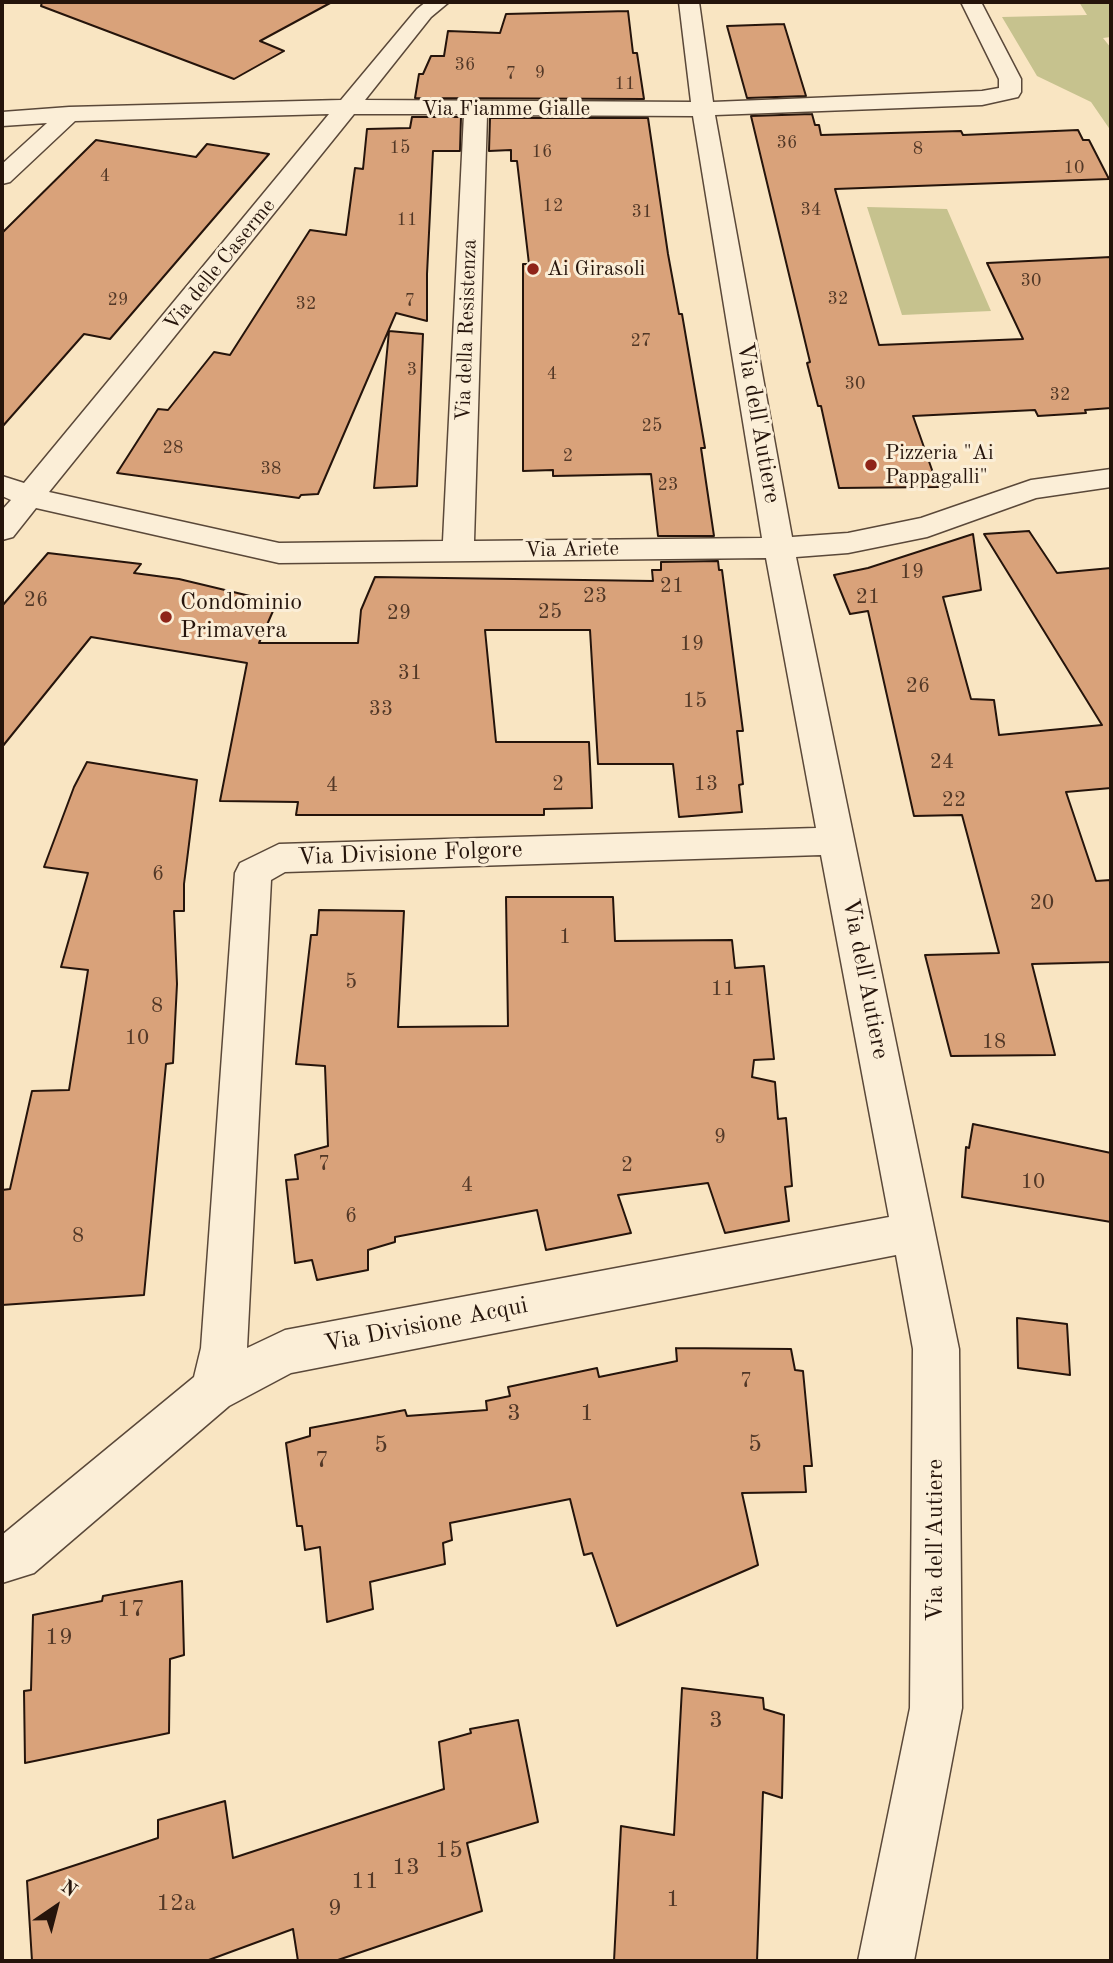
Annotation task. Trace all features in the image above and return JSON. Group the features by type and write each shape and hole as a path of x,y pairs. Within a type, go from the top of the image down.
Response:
{"street":[{"name":"Via delle Caserme","path":"2,530 425,13 439,2"},
{"name":"Via dell'Autiere","path":"689,2 703,110 779,548 936,1349 936,1709 886,1961"},
{"name":"Via Fiamme Gialle","path":"2,119 69,114 348,107 703,110 982,98 1010,92 1010,79 971,2"},
{"name":"Via della Resistenza","path":"458,551 476,109"},
{"path":"2,177 69,114"},
{"name":"Via Ariete","path":"2,485 31,497 279,554 779,548 848,543 926,527 1031,489 1111,478"},
{"name":"Via Divisione Folgore","path":"214,1390 224,1348 253,873 279,858 837,841"},
{"name":"Via Divisione Acqui","path":"2,1559 16,1556 214,1390 285,1352 914,1232"}],"shaded area":[{"path":"1079,2 1111,2 1111,37 1103,38 1111,48 1111,131 1091,102 1037,76 1002,17 1087,15"},
{"path":"867,207 947,209 991,311 902,315"}],"building":[{"path":"42,2 332,2 260,41 284,51 234,79 41,6"},
{"path":"628,11 633,53 637,53 644,99 415,98 419,74 423,74 431,56 444,56 448,31 500,33 506,14"},
{"path":"784,24 806,96 747,98 727,26"},
{"path":"812,114 815,125 819,125 821,135 961,131 963,135 1078,130 1083,140 1089,140 1109,179 835,189 879,345 1023,339 987,263 1111,257 1111,408 1085,410 1086,413 1038,416 1035,410 913,416 938,487 839,488 821,406 818,406 807,363 810,362 751,116"},
{"path":"412,117 461,117 460,151 433,151 427,321 396,313 318,494 301,495 299,498 117,473 158,409 168,410 214,352 230,355 310,230 346,235 355,168 363,169 367,129 410,128"},
{"path":"490,118 648,118 668,254 679,314 682,314 705,448 701,448 714,536 658,536 651,474 553,476 553,470 523,471 523,264 529,264 517,161 511,161 511,150 489,151"},
{"path":"96,140 196,157 207,144 269,154 110,339 84,334 2,427 2,233"},
{"path":"389,331 423,334 417,486 374,488"},
{"path":"1029,531 1057,573 1111,568 1111,788 1066,792 1096,881 1111,880 1111,962 1032,964 1055,1055 951,1056 925,955 999,953 962,815 914,816 868,611 850,614 834,575 868,568 973,534 981,590 943,597 971,699 994,700 999,735 1102,725 984,534"},
{"path":"48,553 141,564 134,573 179,579 272,603 269,610 273,611 259,643 358,643 361,610 375,577 653,581 652,570 661,570 661,562 718,561 719,570 722,570 743,731 737,731 743,784 739,785 742,812 679,817 673,764 598,764 590,630 485,630 496,742 589,742 592,808 544,809 544,815 296,815 298,802 220,801 247,663 91,637 2,747 2,606"},
{"path":"87,762 197,780 184,884 184,911 174,911 177,984 173,1063 166,1064 144,1295 2,1305 2,1190 10,1189 32,1091 69,1090 88,970 61,967 88,873 44,867 74,787"},
{"path":"506,897 613,897 615,941 732,940 735,968 764,966 774,1059 754,1060 752,1077 775,1082 778,1119 786,1118 792,1186 785,1187 789,1221 725,1233 708,1183 618,1195 631,1233 546,1250 537,1210 395,1237 395,1242 368,1250 368,1270 317,1280 312,1260 295,1263 286,1180 298,1179 295,1155 328,1146 325,1066 296,1064 311,935 317,935 319,910 404,911 398,1027 508,1026"},
{"path":"973,1124 1111,1153 1111,1222 962,1197 966,1147 969,1148"},
{"path":"1017,1318 1067,1324 1070,1375 1018,1368"},
{"path":"676,1348 791,1349 795,1370 803,1371 812,1466 804,1466 806,1492 742,1493 758,1565 617,1626 592,1553 584,1555 570,1499 450,1523 452,1540 443,1543 445,1564 370,1582 373,1609 327,1622 320,1547 305,1550 302,1526 297,1526 286,1443 310,1436 310,1428 405,1410 407,1416 487,1410 486,1401 510,1396 508,1387 597,1368 599,1377 677,1361"},
{"path":"182,1581 184,1655 170,1659 169,1733 25,1763 24,1691 31,1690 33,1615 102,1601 103,1596"},
{"path":"682,1688 763,1698 764,1709 784,1715 782,1798 763,1792 757,1961 614,1961 621,1826 674,1835"},
{"path":"518,1720 538,1822 467,1843 482,1911 335,1961 298,1961 293,1929 206,1961 32,1961 27,1881 158,1838 158,1820 225,1801 233,1858 444,1789 439,1742 471,1733 470,1729"}],"place":[{"name":"Ai Girasoli","path":"533,269"},
{"name":"Pizzeria \"Ai Pappagalli\"","path":"871,465"},
{"name":"Condominio Primavera","path":"166,617"}]}
